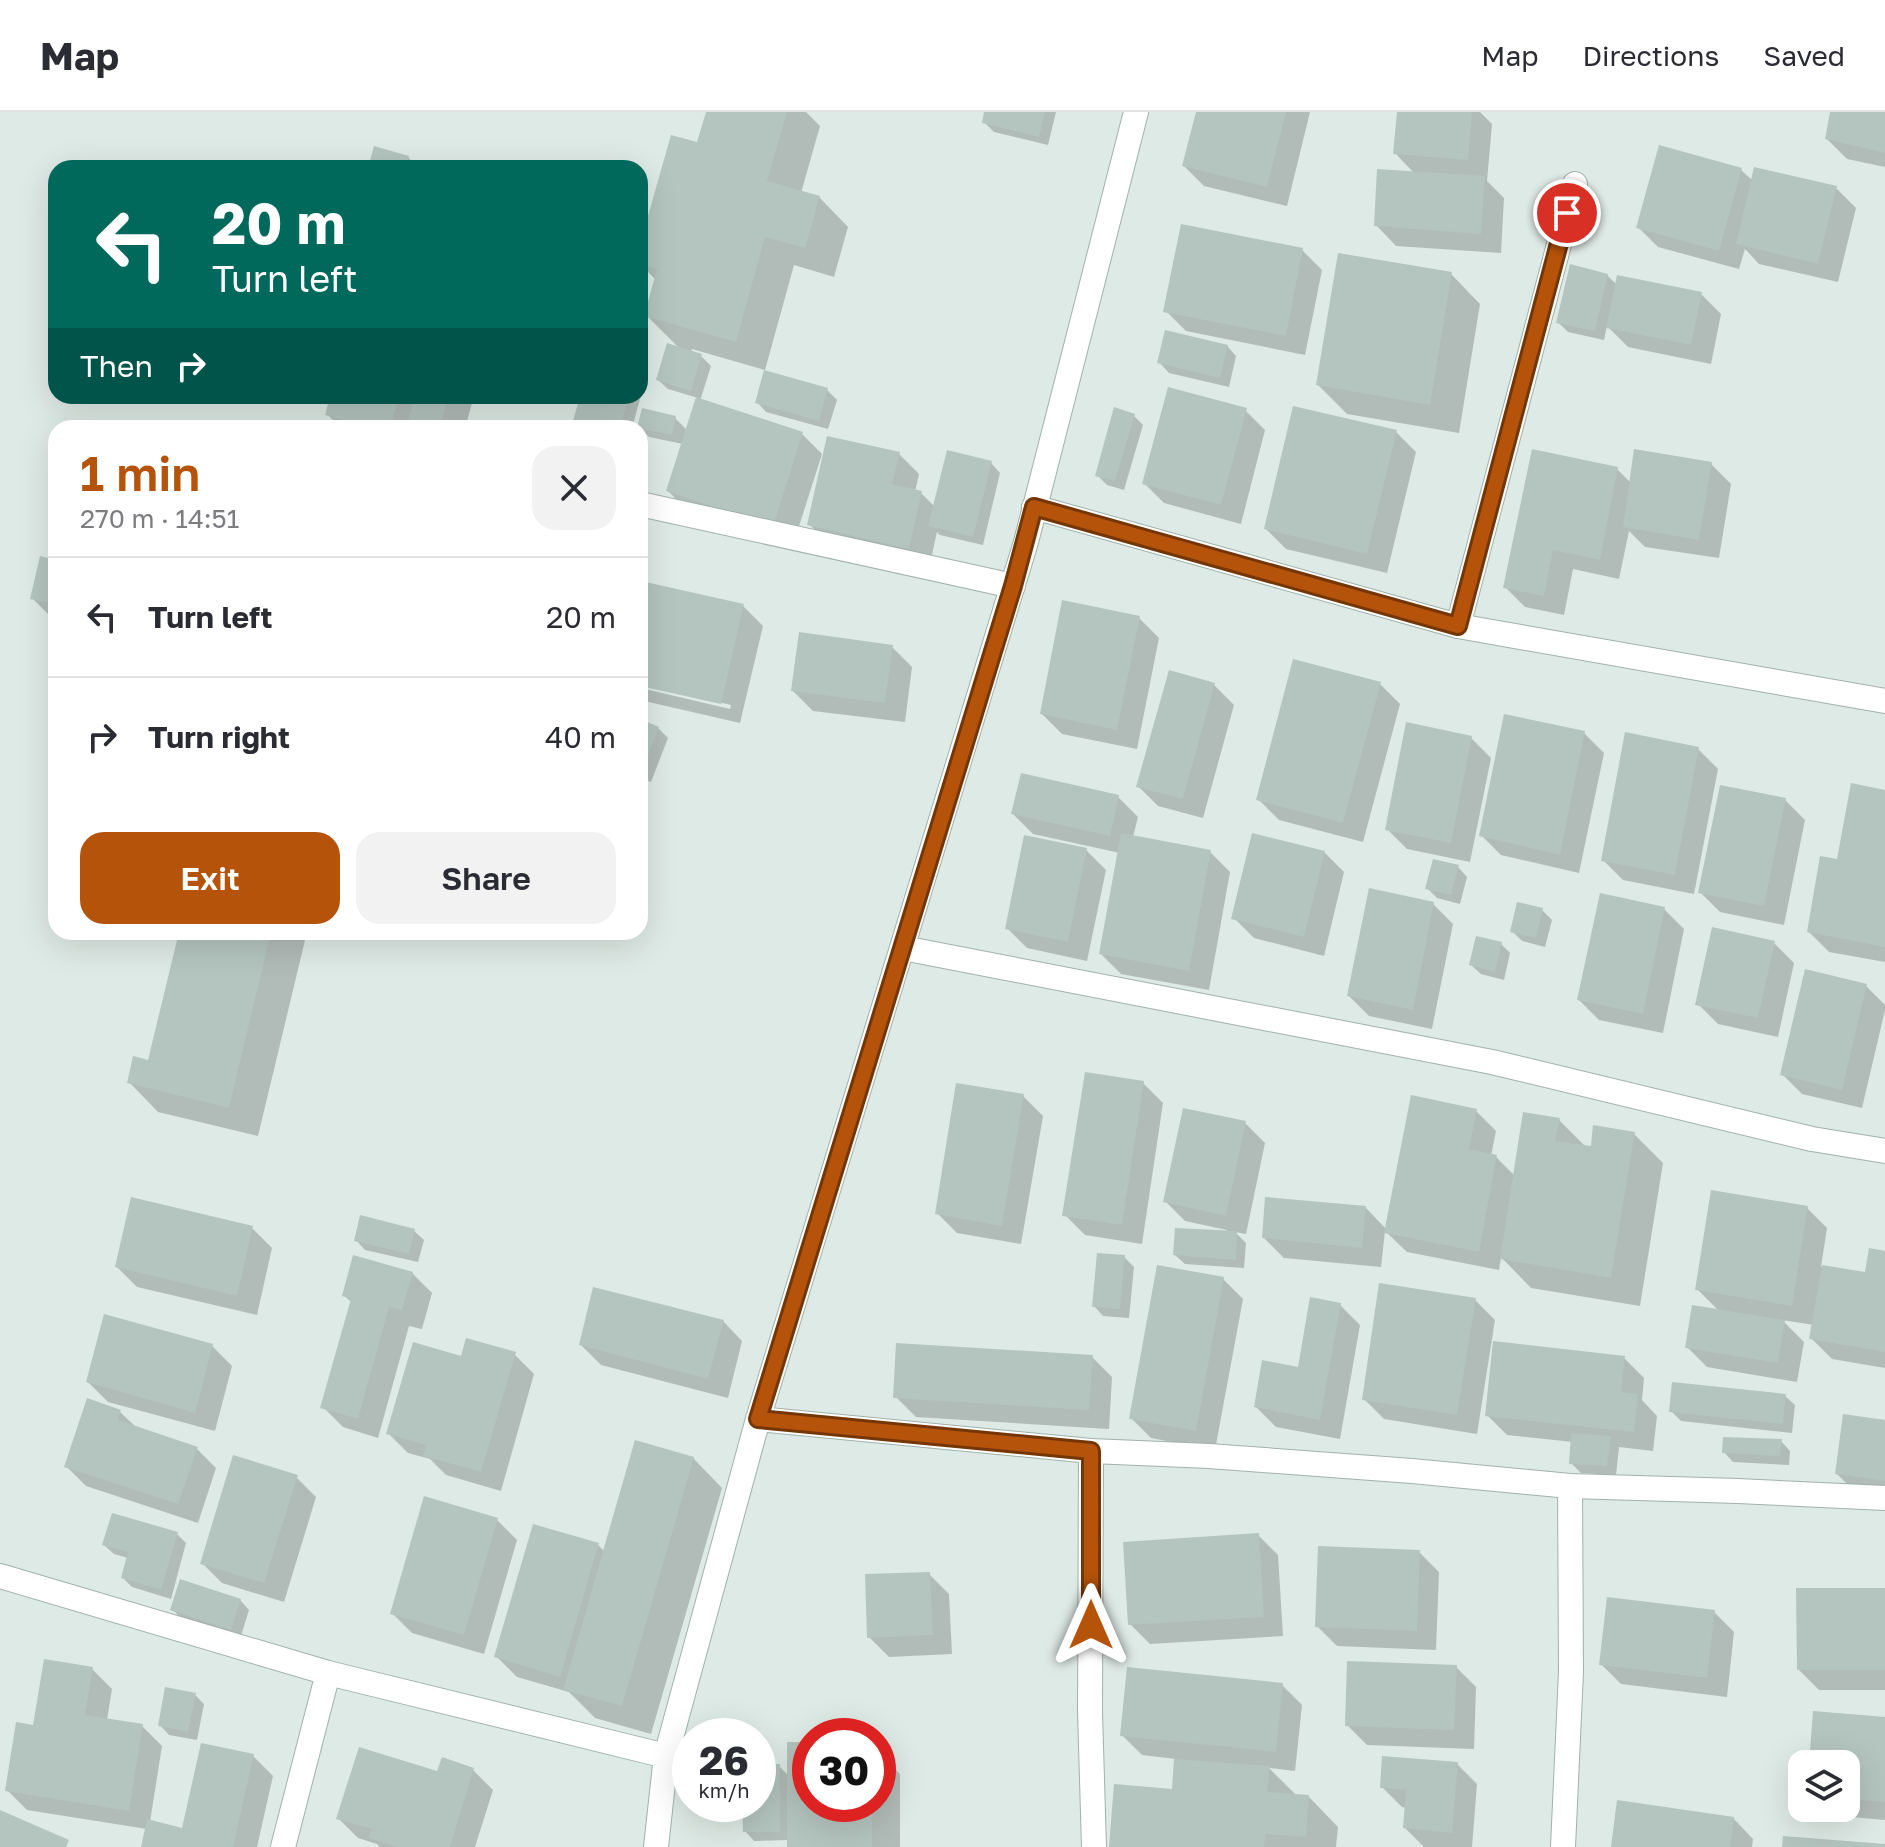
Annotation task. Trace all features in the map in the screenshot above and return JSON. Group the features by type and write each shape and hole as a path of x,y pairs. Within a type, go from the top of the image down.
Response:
{"street":[{"path":"656,1847 666,1756 758,1419 1013,586 1136,112"},
{"path":"1458,626 1575,184"},
{"path":"648,506 1013,586"},
{"path":"1034,507 1458,626 1885,701"},
{"path":"903,948 1492,1062 1812,1139 1885,1151"},
{"path":"758,1419 1091,1451 1365,1467 1570,1486 1885,1498"},
{"path":"1091,1451 1090,1712 1094,1847"},
{"path":"1563,1847 1571,1672 1570,1486"},
{"path":"0,1576 328,1673 666,1756"},
{"path":"283,1847 328,1673"}],"building":[{"path":"706,112 787,112 767,181 820,196 805,248 765,237 736,342 648,317 648,302 657,269 648,266 648,216 671,135 697,142"},
{"path":"984,112 1045,112 1039,137 982,123"},
{"path":"1196,112 1286,112 1267,187 1182,166"},
{"path":"1397,112 1472,112 1468,160 1393,154"},
{"path":"1830,112 1885,112 1885,153 1825,139"},
{"path":"1659,145 1742,168 1719,251 1636,228"},
{"path":"374,146 409,156 408,160 370,160"},
{"path":"1754,167 1837,186 1818,264 1736,244"},
{"path":"1377,169 1485,176 1481,234 1374,226"},
{"path":"1181,224 1303,248 1286,336 1163,312"},
{"path":"1338,253 1452,272 1430,405 1316,385"},
{"path":"1570,264 1608,274 1595,331 1556,323"},
{"path":"1617,275 1702,292 1691,345 1606,328"},
{"path":"1165,330 1228,345 1220,378 1157,363"},
{"path":"667,343 702,354 691,391 656,380"},
{"path":"764,370 828,388 819,421 755,403"},
{"path":"1168,387 1247,408 1221,505 1142,484"},
{"path":"696,397 803,432 773,527 666,491"},
{"path":"328,404 397,404 392,420 343,420 325,415"},
{"path":"413,404 446,404 442,420 408,420"},
{"path":"578,404 627,404 622,420 573,420"},
{"path":"1293,406 1397,430 1367,554 1264,529"},
{"path":"1114,407 1135,414 1115,481 1095,476"},
{"path":"642,408 676,416 672,435 648,430 648,420 639,420"},
{"path":"827,436 900,452 892,484 922,491 909,549 807,525"},
{"path":"1532,449 1618,467 1600,560 1553,550 1544,596 1503,588"},
{"path":"1634,449 1712,462 1699,540 1623,527"},
{"path":"947,450 992,461 973,537 928,526"},
{"path":"40,556 48,558 48,602 30,599"},
{"path":"648,583 744,604 721,704 648,688"},
{"path":"1062,600 1140,616 1117,730 1040,714"},
{"path":"799,632 893,645 885,703 791,691"},
{"path":"1293,659 1381,682 1343,823 1256,800"},
{"path":"1169,670 1215,683 1183,799 1136,787"},
{"path":"1504,714 1585,731 1560,855 1479,836"},
{"path":"648,722 659,727 648,756"},
{"path":"1406,722 1472,736 1451,843 1385,830"},
{"path":"1625,732 1699,747 1675,875 1601,861"},
{"path":"1021,773 1119,795 1110,836 1011,814"},
{"path":"1851,783 1885,790 1885,947 1807,932 1820,856 1837,859"},
{"path":"1720,785 1786,798 1764,906 1698,893"},
{"path":"1121,833 1211,850 1189,971 1099,954"},
{"path":"1252,833 1325,851 1304,937 1231,919"},
{"path":"1024,835 1087,848 1068,942 1005,929"},
{"path":"1433,859 1459,865 1451,895 1425,889"},
{"path":"1369,888 1434,902 1413,1010 1347,996"},
{"path":"1600,893 1665,907 1643,1014 1577,1000"},
{"path":"1517,902 1543,908 1536,938 1510,932"},
{"path":"1712,927 1775,941 1758,1018 1695,1005"},
{"path":"1476,936 1502,942 1495,972 1469,965"},
{"path":"177,940 269,940 229,1108 127,1083 133,1056 148,1060"},
{"path":"1805,969 1867,984 1842,1090 1780,1075"},
{"path":"1085,1072 1144,1081 1122,1225 1062,1216"},
{"path":"956,1083 1024,1094 1002,1226 935,1214"},
{"path":"1411,1095 1477,1109 1469,1149 1497,1155 1479,1252 1384,1233"},
{"path":"1183,1108 1246,1121 1226,1216 1163,1202"},
{"path":"1523,1112 1560,1118 1555,1141 1591,1146 1593,1125 1635,1132 1611,1278 1500,1259"},
{"path":"1711,1190 1808,1206 1792,1306 1695,1290"},
{"path":"131,1197 253,1226 237,1296 115,1267"},
{"path":"1265,1197 1366,1206 1362,1248 1262,1238"},
{"path":"360,1215 415,1229 409,1254 354,1241"},
{"path":"1175,1228 1237,1231 1236,1260 1173,1255"},
{"path":"1869,1248 1885,1251 1885,1352 1809,1339 1822,1265 1865,1272"},
{"path":"1097,1253 1125,1255 1120,1309 1092,1307"},
{"path":"353,1255 413,1272 402,1310 389,1307 358,1419 320,1408 351,1299 342,1296"},
{"path":"1157,1265 1224,1277 1196,1431 1129,1419"},
{"path":"1379,1283 1476,1298 1457,1415 1362,1400"},
{"path":"593,1287 724,1320 708,1379 579,1345"},
{"path":"1310,1297 1341,1303 1320,1420 1254,1407 1262,1360 1298,1367"},
{"path":"1692,1305 1785,1320 1778,1363 1685,1348"},
{"path":"104,1314 213,1344 195,1413 86,1382"},
{"path":"466,1338 516,1352 481,1472 423,1456 426,1445 386,1434 413,1342 461,1356"},
{"path":"1493,1341 1625,1356 1621,1392 1638,1394 1634,1432 1485,1416"},
{"path":"896,1343 1093,1355 1089,1410 893,1398"},
{"path":"1672,1382 1786,1394 1783,1424 1669,1412"},
{"path":"87,1398 121,1410 118,1420 198,1447 178,1504 64,1467"},
{"path":"1843,1414 1885,1420 1885,1481 1835,1474"},
{"path":"1571,1433 1611,1436 1607,1466 1569,1464"},
{"path":"1723,1437 1782,1439 1780,1456 1722,1453"},
{"path":"635,1440 694,1457 622,1706 563,1690"},
{"path":"233,1455 298,1475 264,1583 200,1564"},
{"path":"424,1496 498,1518 464,1635 390,1614"},
{"path":"112,1513 178,1532 161,1590 121,1578 128,1552 102,1545"},
{"path":"533,1524 599,1543 560,1677 494,1657"},
{"path":"1259,1533 1264,1617 1128,1625 1123,1542"},
{"path":"1318,1546 1420,1550 1417,1631 1315,1627"},
{"path":"930,1572 933,1635 867,1638 865,1574"},
{"path":"180,1579 241,1599 231,1630 170,1610"},
{"path":"1796,1588 1885,1588 1885,1670 1797,1670"},
{"path":"1607,1597 1715,1610 1707,1678 1599,1665"},
{"path":"44,1659 93,1667 85,1715 143,1724 129,1811 5,1791 16,1722 33,1725"},
{"path":"1347,1661 1457,1665 1454,1730 1345,1726"},
{"path":"1127,1667 1283,1683 1276,1752 1120,1736"},
{"path":"165,1687 196,1693 188,1732 158,1726"},
{"path":"1813,1711 1885,1717 1885,1802 1860,1800 1860,1750 1810,1750"},
{"path":"787,1742 792,1742 792,1822 872,1822 872,1847 787,1847"},
{"path":"201,1743 254,1754 233,1847 141,1847 147,1819 182,1828"},
{"path":"359,1747 437,1771 442,1757 474,1768 450,1847 398,1847 368,1838 372,1829 336,1819"},
{"path":"1382,1756 1458,1762 1452,1833 1403,1828 1406,1790 1380,1788"},
{"path":"1174,1759 1270,1766 1267,1792 1309,1795 1306,1837 1266,1834 1264,1847 1109,1847 1114,1784 1172,1789"},
{"path":"776,1764 780,1764 780,1832 743,1832 743,1822 776,1822"},
{"path":"1617,1800 1734,1817 1730,1847 1611,1847"},
{"path":"0,1810 69,1840 66,1847 0,1847"},
{"path":"1783,1836 1885,1844 1885,1847 1782,1847"}],"route":[{"path":"1091,1625 1091,1451 758,1419 1013,586 1034,507 1458,626 1567,213"}]}
